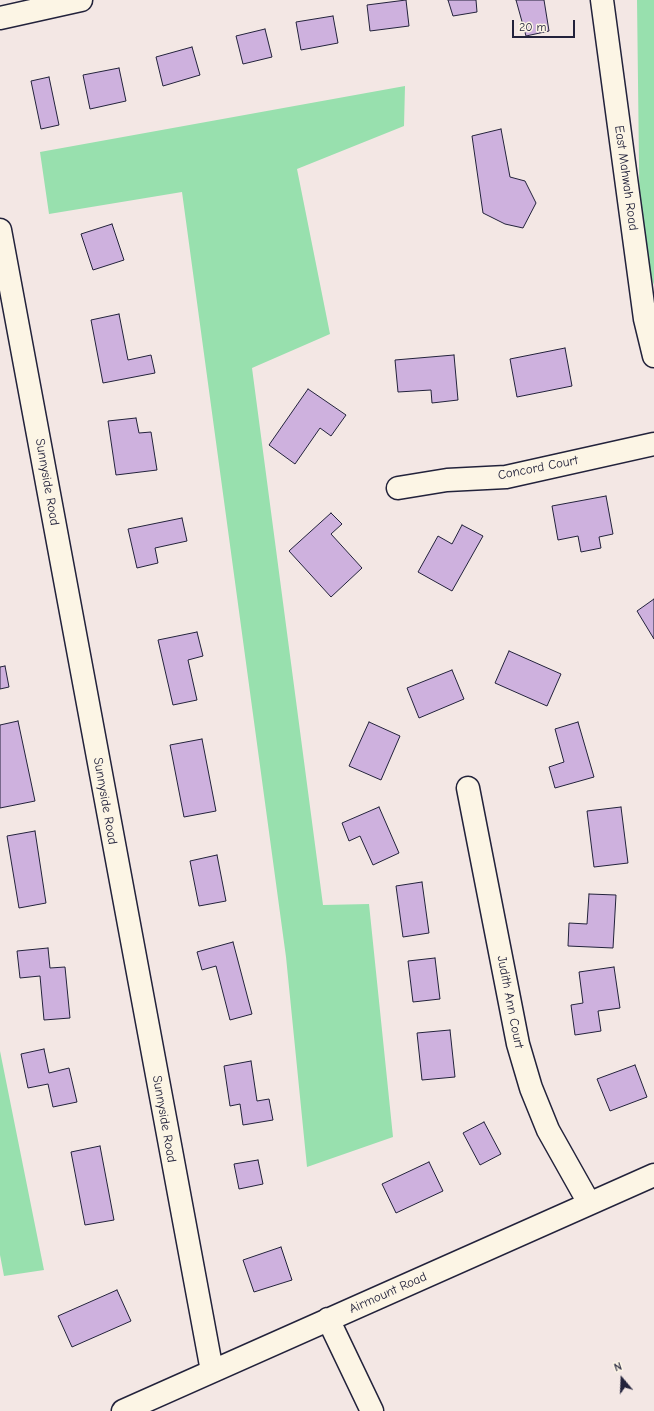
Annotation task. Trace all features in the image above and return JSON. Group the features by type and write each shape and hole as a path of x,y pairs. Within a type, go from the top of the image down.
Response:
{"street":[{"path":"0,18 81,0"},
{"name":"East Mahwah Road","path":"602,0 645,319 654,356"},
{"name":"Sunnyside Road","path":"0,230 212,1372"},
{"name":"Concord Court","path":"398,488 447,480 506,477 654,444"},
{"name":"Judith Ann Court","path":"468,788 518,1044 531,1088 548,1130 590,1203"},
{"name":"Airmount Road","path":"123,1411 654,1175"},
{"path":"328,1319 372,1411"}],"green space":[{"path":"637,0 654,0 654,285 640,245"},
{"path":"405,86 404,126 297,169 330,334 252,368 323,905 369,904 393,1137 307,1167 286,957 182,192 49,214 40,152"},
{"path":"0,1051 44,1270 4,1276 0,1255"}],"building":[{"path":"406,0 409,26 370,31 367,5"},
{"path":"448,0 476,0 477,12 453,16"},
{"path":"516,0 544,0 549,31 526,36"},
{"path":"333,16 338,43 301,50 296,22"},
{"path":"265,29 272,57 243,64 236,36"},
{"path":"192,47 200,75 163,86 156,57"},
{"path":"119,68 126,101 90,109 83,75"},
{"path":"49,77 59,125 41,129 31,81"},
{"path":"501,129 510,177 525,181 536,203 523,228 505,224 483,213 472,136"},
{"path":"112,224 124,260 93,270 81,234"},
{"path":"119,314 128,360 151,355 155,373 103,383 91,320"},
{"path":"565,348 572,386 517,397 510,359"},
{"path":"454,355 458,400 432,403 431,390 398,392 395,360"},
{"path":"308,389 346,415 331,436 320,428 295,464 269,445"},
{"path":"136,418 139,433 151,432 157,470 116,475 108,421"},
{"path":"606,496 613,534 599,537 601,548 581,552 578,536 558,540 552,506"},
{"path":"331,513 342,524 331,534 362,568 331,597 289,551"},
{"path":"182,518 187,541 155,548 158,563 137,568 128,529"},
{"path":"462,525 483,536 452,591 418,572 438,536 452,544"},
{"path":"654,599 654,639 637,611"},
{"path":"197,632 203,656 188,660 197,700 173,705 158,640"},
{"path":"509,651 561,674 547,706 495,683"},
{"path":"5,666 9,687 0,689 0,667"},
{"path":"452,670 464,699 419,718 407,688"},
{"path":"18,721 35,801 0,808 0,725"},
{"path":"369,722 400,736 381,780 349,766"},
{"path":"578,722 594,777 555,788 549,767 564,762 555,729"},
{"path":"202,739 216,811 184,817 170,745"},
{"path":"379,807 399,853 373,865 360,836 349,841 342,823"},
{"path":"621,807 628,863 594,867 587,811"},
{"path":"35,831 46,903 19,908 7,836"},
{"path":"217,855 226,901 199,906 190,861"},
{"path":"422,882 429,933 403,937 396,886"},
{"path":"589,894 616,895 613,948 568,946 569,923 587,924"},
{"path":"233,942 252,1014 230,1020 216,966 202,970 197,952"},
{"path":"48,948 50,968 65,967 70,1018 44,1020 40,976 20,978 17,951"},
{"path":"435,958 440,999 413,1002 408,961"},
{"path":"614,967 620,1008 598,1011 601,1031 575,1035 571,1005 583,1003 579,972"},
{"path":"450,1030 455,1077 422,1080 417,1033"},
{"path":"44,1049 49,1073 69,1068 77,1102 53,1107 48,1084 28,1088 21,1054"},
{"path":"251,1061 257,1101 269,1099 273,1120 243,1125 240,1104 230,1106 224,1066"},
{"path":"635,1065 647,1097 610,1111 597,1079"},
{"path":"484,1122 501,1154 480,1165 463,1133"},
{"path":"100,1146 114,1220 85,1225 71,1152"},
{"path":"258,1160 263,1184 239,1189 234,1164"},
{"path":"429,1162 443,1191 396,1213 382,1184"},
{"path":"281,1247 292,1280 254,1292 243,1260"},
{"path":"117,1290 131,1321 72,1347 58,1316"}]}
